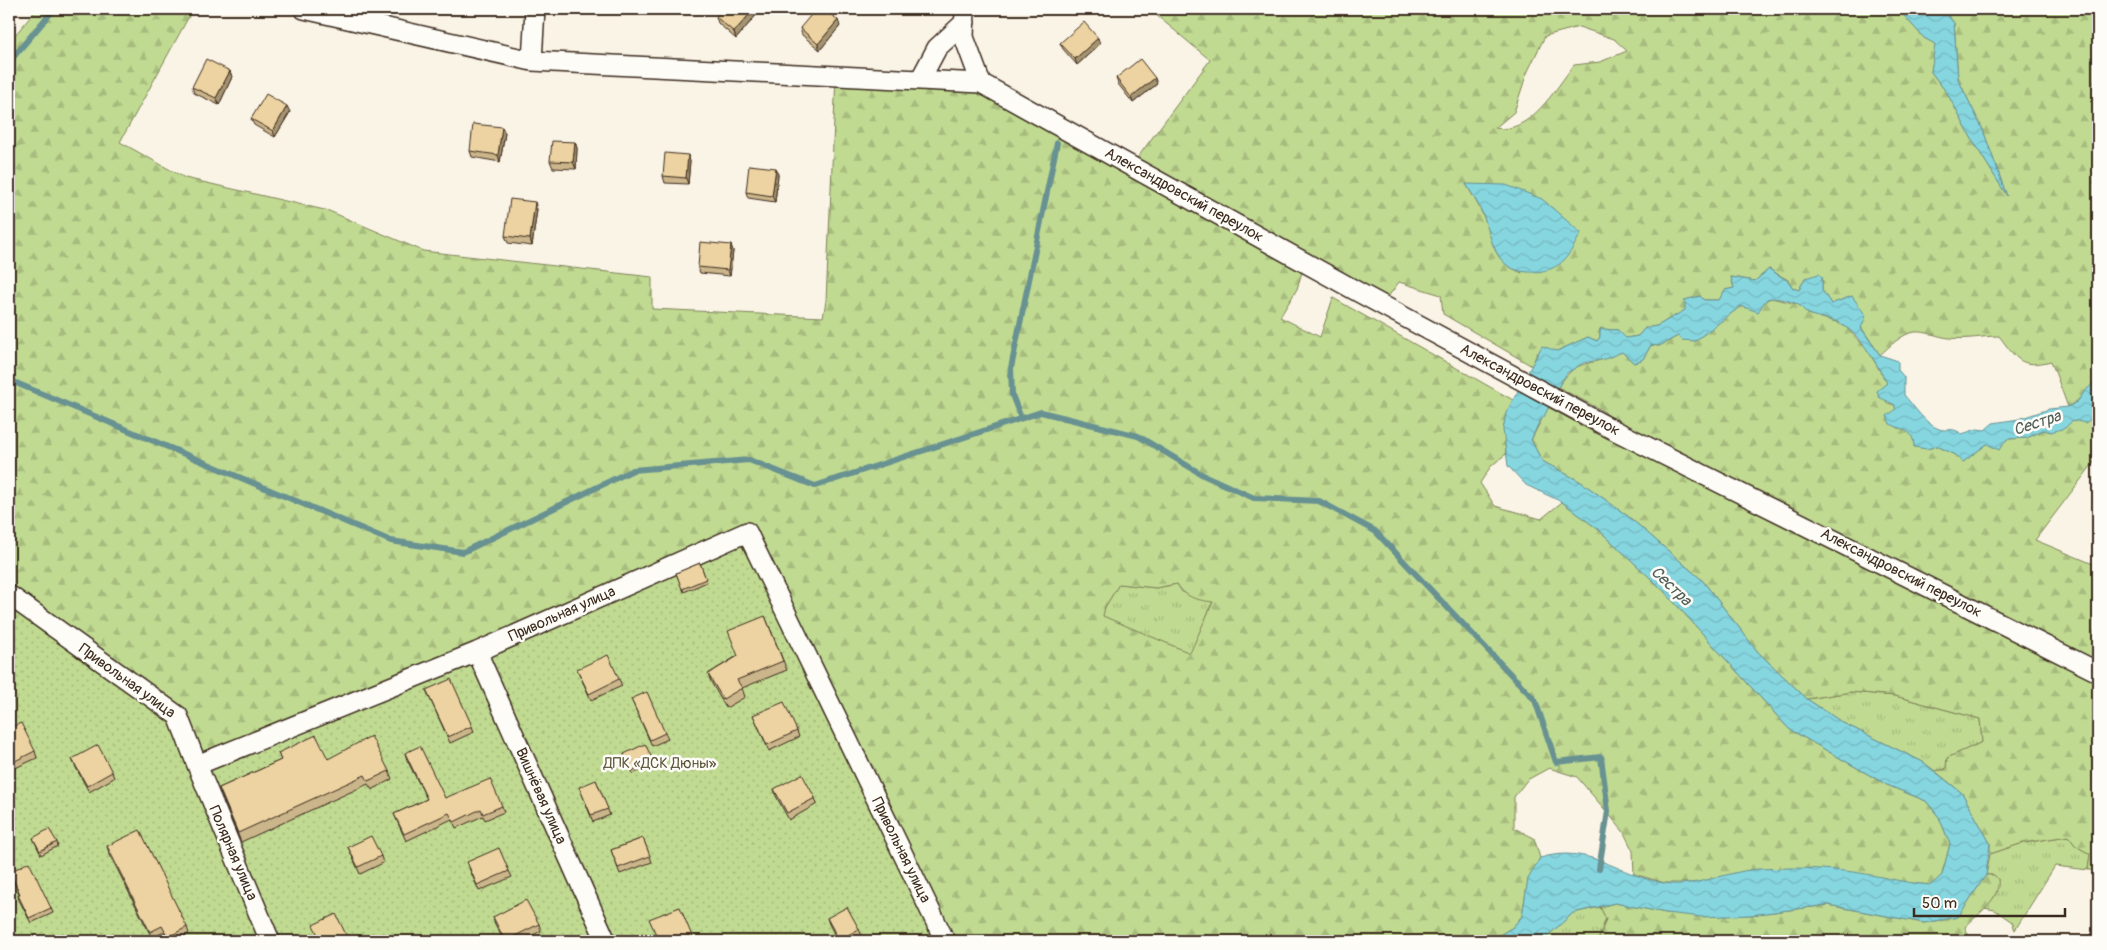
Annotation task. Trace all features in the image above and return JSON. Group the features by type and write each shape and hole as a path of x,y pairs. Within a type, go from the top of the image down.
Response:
{"street":[{"path":"304,9 532,61 920,80 986,86 964,37 965,15"},
{"path":"532,61 535,9"},
{"path":"920,80 937,48 965,15"},
{"name":"Александровский переулок","path":"986,86 1597,421 2098,672"},
{"name":"Привольная улица","path":"9,595 178,716 196,765 477,652 748,532 945,941"},
{"name":"Вишнёвая улица","path":"477,652 606,941"},
{"name":"Полярная улица","path":"196,765 270,941"}],"green space":[{"path":"37,9 193,9 120,142 185,178 329,211 423,251 652,277 652,309 823,317 826,301 836,76 997,92 1132,165 1210,60 1149,9 1898,9 1924,38 1936,44 1931,72 1947,93 1974,143 2006,194 1983,130 1958,79 1954,23 1943,9 2098,9 2098,379 2080,398 2068,407 2051,361 2026,363 2010,351 1999,336 1956,338 1915,332 1901,338 1880,355 1861,327 1862,312 1852,296 1831,304 1822,290 1822,277 1805,278 1799,290 1793,288 1788,280 1769,269 1755,281 1731,277 1734,288 1725,290 1719,300 1704,300 1700,296 1685,300 1686,310 1657,326 1645,328 1638,336 1626,338 1618,330 1600,329 1600,337 1597,341 1588,337 1557,351 1537,353 1532,366 1443,314 1441,295 1399,282 1382,305 1305,262 1297,289 1280,317 1320,337 1333,298 1513,400 1505,426 1506,454 1491,466 1480,483 1495,506 1541,519 1562,502 1599,530 1663,590 1789,729 1887,785 1926,801 1939,817 1950,844 1942,875 1932,885 1750,870 1695,883 1665,883 1634,874 1633,851 1623,831 1577,777 1549,768 1527,780 1514,797 1514,828 1534,838 1540,858 1528,880 1522,916 1513,927 1490,941 945,941 201,764 9,595 9,42","holes":["1579,27 1614,39 1627,51 1600,62 1574,65 1550,97 1530,117 1508,128 1495,128 1514,112 1527,73 1545,36","1466,184 1522,273 1511,268 1498,256 1477,203","1119,584 1156,588 1177,584 1188,595 1213,602 1190,653 1103,616 1105,607"]},
{"path":"1771,298 1798,304 1808,314 1846,327 1869,352 1887,383 1884,387 1887,403 1895,405 1898,428 1906,429 1927,449 1937,446 1956,455 1963,462 1987,444 2007,439 2027,438 2043,430 2065,428 2073,420 2094,418 2098,411 2098,457 2035,540 2098,566 2098,669 1607,422 1605,412 1558,387 1573,369 1622,352 1634,363 1643,359 1651,345 1659,346 1678,336 1695,341 1741,306 1754,307"},
{"path":"1548,407 1595,433 1604,429 2098,677 2098,870 2088,870 2090,854 2076,846 2068,836 2023,843 1990,854 1990,843 1962,793 1935,771 1946,769 1947,758 1982,742 1980,719 1895,696 1851,692 1807,699 1758,652 1702,580 1629,517 1581,482 1542,461 1531,440"},
{"name":"ДПК «ДСК Дюны»","path":"747,532 945,941 9,941 9,595 178,716 201,763"},
{"path":"1119,584 1156,588 1177,584 1182,592 1213,601 1191,654 1102,616 1105,607"},
{"path":"1851,692 1895,696 1980,719 1982,742 1947,758 1946,769 1935,771 1923,762 1843,723 1807,699"},
{"path":"2068,836 2076,846 2090,854 2088,870 2055,866 2015,930 2012,922 1995,910 1984,908 1995,896 1998,879 1994,875 1986,875 1990,854 2023,843"},
{"path":"1986,875 1994,875 1998,879 1998,886 1988,906 1965,927 1971,941 1598,941 1606,919 1600,907 1615,903 1666,913 1750,915 1828,905 1924,923 1958,917"},
{"path":"1600,907 1606,918 1598,941 1542,941 1573,913"}],"water":[{"path":"1898,9 1943,9 1954,23 1958,79 1983,130 2007,196 1974,143 1947,93 1931,72 1935,44 1924,38"},
{"path":"1466,184 1506,185 1542,199 1581,233 1569,254 1559,265 1545,271 1535,272 1512,268 1499,256 1482,213"},
{"name":"Сестра","path":"1769,269 1788,281 1793,288 1799,290 1805,278 1819,274 1822,277 1822,290 1831,304 1852,296 1866,316 1861,328 1880,355 1898,361 1898,370 1904,377 1904,395 1924,419 1934,427 1942,430 1955,430 1962,434 1977,429 1985,430 1993,423 2019,419 2049,409 2068,407 2078,401 2084,392 2098,379 2099,398 2095,414 2085,423 2073,420 2065,428 2051,432 2043,430 2027,438 2007,439 1999,450 1987,444 1963,462 1956,455 1937,446 1927,449 1914,447 1914,441 1907,431 1890,424 1887,416 1895,410 1895,405 1879,397 1877,391 1887,383 1859,339 1835,321 1809,314 1794,303 1770,298 1766,300 1758,312 1741,306 1695,341 1682,340 1678,336 1659,346 1651,345 1643,359 1634,363 1622,352 1605,359 1583,363 1567,373 1531,440 1542,461 1581,482 1629,517 1702,580 1758,652 1807,699 1843,723 1923,762 1962,793 1990,843 1986,875 1958,917 1924,923 1828,905 1750,915 1702,917 1666,913 1615,903 1573,913 1542,941 1490,941 1513,927 1522,916 1528,879 1540,858 1558,854 1574,854 1589,857 1647,879 1675,884 1686,884 1755,869 1802,868 1838,870 1931,885 1942,875 1950,844 1939,817 1926,801 1887,785 1789,729 1663,590 1599,530 1562,502 1526,485 1508,466 1503,430 1506,413 1542,346 1557,351 1588,337 1597,341 1600,337 1600,329 1618,330 1626,338 1638,336 1645,328 1657,326 1685,310 1685,300 1700,296 1704,300 1719,300 1725,290 1734,288 1731,277 1755,281"}],"building":[{"path":"722,9 754,9 734,32 716,17"},
{"path":"816,9 824,9 838,20 818,44 800,28"},
{"path":"1084,22 1098,38 1075,59 1060,43"},
{"path":"206,59 230,71 216,98 192,87"},
{"path":"1140,59 1155,78 1131,97 1116,78"},
{"path":"266,94 287,106 273,131 251,119"},
{"path":"473,124 502,127 498,155 470,151"},
{"path":"552,141 575,142 573,162 550,161"},
{"path":"665,153 688,155 686,178 663,176"},
{"path":"749,165 776,168 772,196 746,192"},
{"path":"510,199 535,202 530,239 505,236"},
{"path":"700,242 731,245 728,270 698,267"},
{"path":"700,563 706,579 682,589 676,573"},
{"path":"765,616 783,661 737,680 742,688 723,699 708,674 738,656 728,631"},
{"path":"608,655 619,679 589,694 577,669"},
{"path":"451,679 472,726 448,737 426,690"},
{"path":"647,692 665,733 650,740 631,699"},
{"path":"784,702 797,731 767,745 753,715"},
{"path":"21,723 35,751 11,763 9,759 9,728"},
{"path":"316,735 328,759 371,736 389,771 368,781 365,775 238,833 219,788 281,760 278,753"},
{"path":"645,744 653,760 632,771 624,754"},
{"path":"98,745 112,772 87,786 72,759"},
{"path":"420,746 445,798 490,779 502,806 483,814 481,809 454,822 449,813 404,834 394,814 427,799 405,753"},
{"path":"802,774 815,798 787,813 774,789"},
{"path":"596,780 608,809 591,815 579,787"},
{"path":"49,829 57,842 40,851 33,838"},
{"path":"140,830 187,927 168,937 162,926 150,932 107,846"},
{"path":"371,836 381,856 358,867 348,847"},
{"path":"643,838 650,856 618,868 611,850"},
{"path":"499,848 509,871 477,885 467,862"},
{"path":"29,862 51,908 29,918 10,872"},
{"path":"526,900 539,924 505,941 493,917"},
{"path":"680,907 694,941 659,941 649,919"},
{"path":"847,907 859,929 839,940 827,918"},
{"path":"336,914 349,941 321,941 313,925"}],"waterway":[{"path":"9,62 54,9"},
{"path":"1021,418 1012,395 1011,368 1057,143"},
{"path":"9,380 391,541 463,552 633,470 749,460 815,486 1041,412 1138,436 1203,475 1254,498 1319,501 1375,531 1535,700 1556,762 1601,757 1608,811 1599,869"}]}
